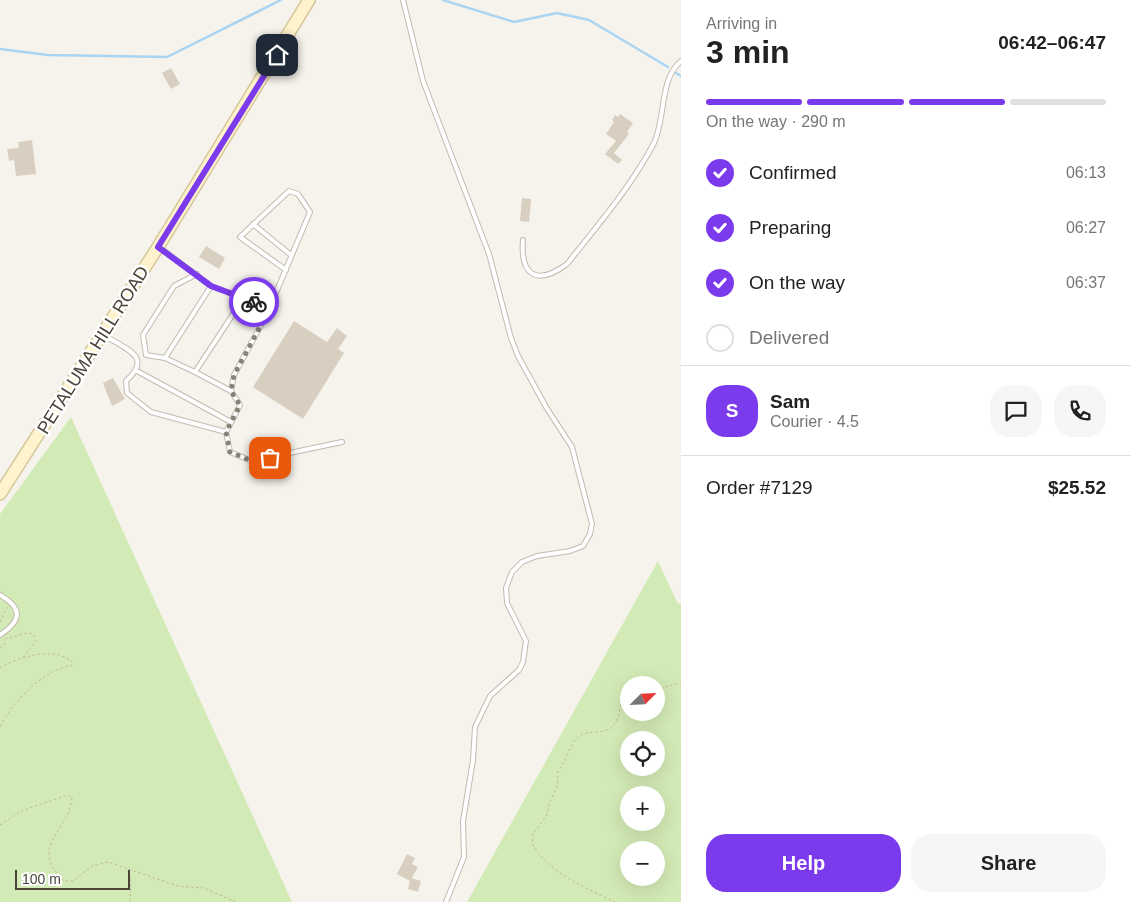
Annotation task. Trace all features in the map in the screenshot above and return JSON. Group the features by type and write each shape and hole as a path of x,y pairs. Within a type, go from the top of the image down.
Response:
{"main road":[{"name":"PETALUMA HILL ROAD","path":"0,494 104,334 309,0"}],"lane":[{"path":"403,0 423,81 489,254 511,338 518,356 541,398 572,447 592,524 590,534 583,546 570,551 537,556 522,562 512,572 506,588 507,603 526,642 523,662 519,670 490,696 475,727 473,760 463,821 464,857 446,902"},
{"path":"523,240 521,256 525,268 532,274 540,277 554,274 566,264 628,184 654,143 661,123 669,74 681,61"},
{"path":"231,391 234,375 267,314 286,270 291,255 310,212 298,194 288,192 240,237 286,270"},
{"path":"253,224 291,255"},
{"path":"158,247 211,286 259,304 267,314"},
{"path":"146,354 143,335 174,286 197,274"},
{"path":"165,358 211,286"},
{"path":"196,372 243,299"},
{"path":"104,334 137,357 140,364 137,371 126,381 127,393 151,412 226,432"},
{"path":"137,357 146,354 165,358 231,391 240,405 226,432 230,452 252,461 342,442"},
{"path":"137,371 231,422"},
{"path":"0,595 16,608 18,614 15,625 0,635"}],"path":[{"path":"0,622 7,607"},
{"path":"0,648 5,644 5,639 27,633 33,634 36,641 22,659"},
{"path":"0,668 22,659 49,654 70,659 73,663 71,666 64,667 26,690 10,708 0,728"},
{"path":"665,687 681,682"},
{"path":"615,902 572,881 545,860 532,843 533,834 547,815 549,804 557,787 558,772 577,737 586,733 607,731 614,724 620,702"},
{"path":"0,824 21,811 68,794 72,797 72,805 51,841 48,853 50,861 64,881 74,881 92,866 108,862 178,886 204,888 236,902"},
{"path":"128,869 131,882 130,902"}],"green space":[{"path":"71,417 292,902 0,902 0,514"},
{"path":"658,561 678,604 681,603 681,902 467,902"}],"building":[{"path":"171,68 180,84 171,89 162,73"},
{"path":"620,114 633,123 627,132 629,134 614,153 622,160 618,164 605,154 616,141 606,134 614,122 612,120 615,115 618,117"},
{"path":"32,140 36,174 16,176 14,160 9,161 7,149 19,148 18,142"},
{"path":"522,198 531,199 529,222 520,221"},
{"path":"206,246 225,258 219,269 199,257"},
{"path":"294,321 327,342 337,328 347,336 338,349 344,353 303,419 253,387"},
{"path":"113,378 125,399 112,406 103,383"},
{"path":"407,854 415,858 412,864 418,867 412,878 421,881 418,892 408,889 410,881 397,874"}],"waterway":[{"path":"0,49 48,55 167,57 281,0"},
{"path":"443,0 514,22 557,13 589,20 668,67"},
{"path":"676,73 681,76"}],"way so far":[{"path":"254,302 259,304 267,314 234,375 231,391 240,405 226,432 230,452 252,461 270,458"}],"route":[{"path":"254,302 211,286 192,270 158,247 277,55"}]}
